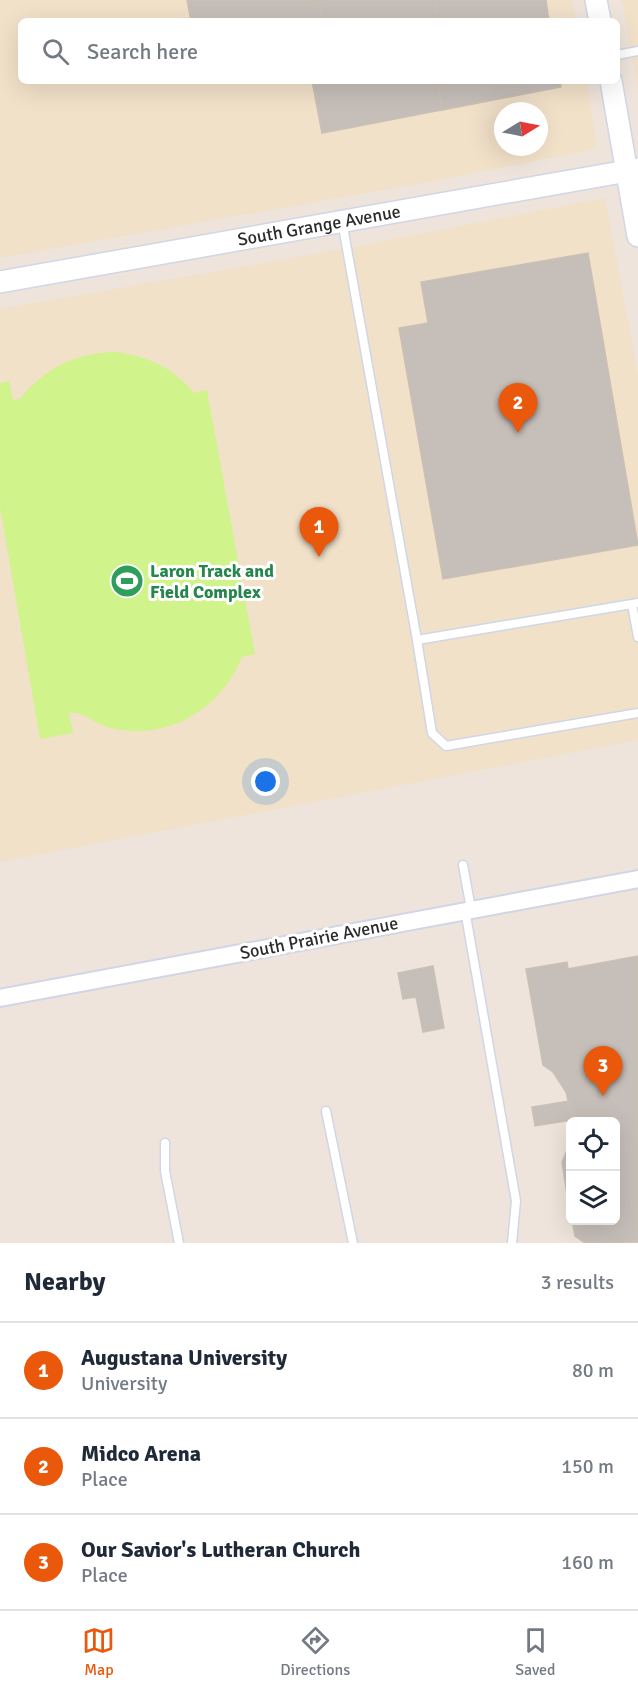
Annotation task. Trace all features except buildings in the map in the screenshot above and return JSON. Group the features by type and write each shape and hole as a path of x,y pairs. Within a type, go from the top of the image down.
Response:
{"street":[{"path":"596,0 599,18"},
{"path":"612,84 632,170 638,236"},
{"name":"South Grange Avenue","path":"0,282 632,170"},
{"name":"South Prairie Avenue","path":"0,998 638,879"}],"lane":[{"path":"620,54 638,51"},
{"path":"342,221 432,733 446,746 638,713"},
{"path":"417,640 635,604 638,637"},
{"path":"464,865 468,909 516,1201 512,1243"},
{"path":"326,1112 352,1243"},
{"path":"165,1143 165,1171 179,1243"}],"shaded area":[{"path":"0,0 572,0 575,18 18,18 18,84 587,84 597,146 591,150 434,181 0,258"},
{"path":"622,0 638,0 638,91 631,52"},
{"path":"605,198 638,373 638,740 0,862 0,309 348,248"}],"green space":[{"name":"Laron Track and Field Complex","path":"116,352 149,360 169,370 194,393 207,390 255,654 242,657 220,693 205,707 169,726 129,731 107,727 83,715 69,713 73,733 40,739 0,507 0,383 9,381 13,400 20,399 40,379 62,364 87,355"}],"place":[{"name":"Midco Arena","path":"518,433"},
{"name":"Augustana University","path":"319,557"},
{"name":"Laron Track and Field Complex","path":"127,581"},
{"name":"Our Savior's Lutheran Church","path":"603,1096"}]}
